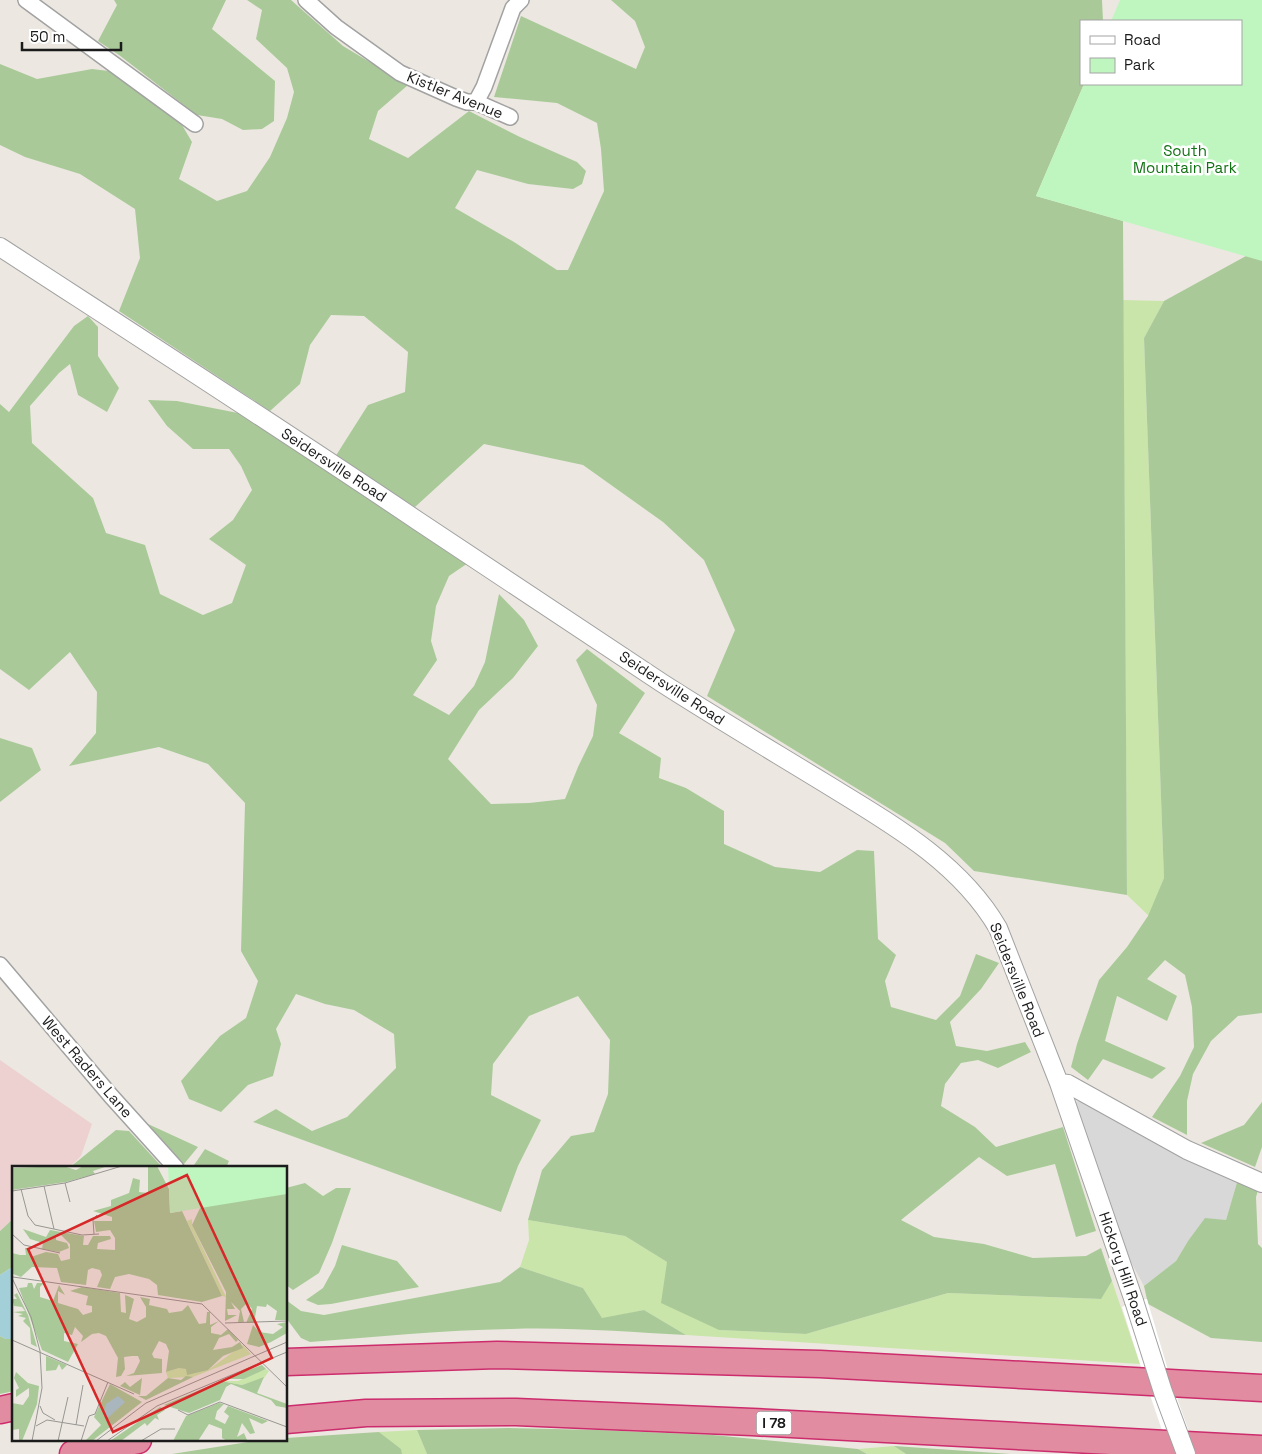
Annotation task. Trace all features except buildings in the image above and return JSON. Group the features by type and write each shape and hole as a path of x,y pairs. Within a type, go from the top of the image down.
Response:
{"highway":[{"path":"288,1362 497,1354 820,1364 1262,1388"},
{"name":"I 78","path":"288,1420 366,1413 516,1412 752,1422 1262,1449"},
{"path":"74,1454 129,1442"}],"street":[{"path":"26,0 195,124"},
{"name":"Kistler Avenue","path":"306,0 336,27 400,73 456,98 467,102 476,102 510,117"},
{"path":"476,102 484,87 513,8 521,0"},
{"name":"Seidersville Road","path":"0,247 268,421 665,685 908,837 953,871 987,908 998,928 1059,1084"},
{"name":"West Raders Lane","path":"0,965 111,1096 174,1166"},
{"path":"1059,1084 1068,1084 1188,1150 1262,1183"},
{"name":"Hickory Hill Road","path":"1059,1084 1134,1301 1163,1392 1186,1454"}],"shaded area":[{"path":"0,1060 92,1124 81,1156 71,1166 12,1166 12,1220 0,1231"},
{"path":"1086,1100 1238,1179 1226,1220 1188,1241 1176,1261 1144,1286 1131,1262 1111,1211 1074,1102"}],"green space":[{"path":"114,0 226,0 212,29 275,81 274,121 262,129 243,130 222,119 197,115 98,41 117,5"},
{"path":"247,0 291,0 343,46 408,85 378,111 369,139 408,158 469,111 520,137 577,162 586,171 582,184 573,189 528,184 477,170 455,208 514,242 557,270 568,270 604,191 597,123 557,103 494,97 521,16 636,69 645,47 635,21 611,0 1102,0 1103,20 1080,20 1080,85 1084,85 1036,196 1123,221 1127,895 974,871 945,843 707,696 735,630 704,560 663,522 583,465 484,444 415,507 335,457 368,405 405,392 408,352 364,316 331,315 310,345 300,384 270,411 119,311 140,258 135,209 80,174 25,157 0,145 0,64 37,79 92,69 109,71 182,125 192,142 179,179 217,201 247,191 270,157 287,118 294,92 287,68 256,39 262,10"},
{"name":"South Mountain Park","path":"1120,0 1262,0 1262,261 1036,196 1084,85 1242,85 1242,20 1111,20"},
{"path":"1246,224 1262,227 1262,1013 1238,1016 1211,1041 1193,1074 1187,1101 1187,1135 1152,1117 1180,1076 1194,1047 1192,1007 1185,975 1165,960 1147,979 1177,996 1167,1021 1117,996 1105,1041 1166,1068 1152,1079 1103,1059 1088,1080 1071,1067 1099,980 1127,947 1148,916 1164,878 1144,338 1164,301 1246,256"},
{"path":"1123,300 1164,301 1144,338 1164,878 1149,916 1127,895"},
{"path":"88,316 98,327 98,356 119,388 107,412 78,395 70,364 59,373 30,406 32,443 93,498 106,533 145,545 160,594 203,615 232,603 246,565 209,539 233,520 252,490 241,466 229,449 193,449 167,426 148,400 177,401 238,413 468,563 449,576 436,606 431,641 437,660 413,695 449,715 474,686 485,662 499,594 524,620 538,646 513,678 479,710 448,759 491,804 529,803 565,799 593,736 597,705 576,660 587,649 645,693 619,733 661,758 659,778 686,788 724,811 724,844 775,867 820,872 857,850 874,851 878,939 896,955 885,981 891,1007 936,1020 960,996 976,954 999,963 981,989 950,1022 956,1046 987,1051 1025,1042 1031,1052 998,1068 978,1060 961,1063 945,1084 941,1106 975,1127 996,1147 1063,1127 1096,1231 1076,1237 1055,1164 1007,1176 979,1157 901,1220 934,1237 984,1244 1033,1258 1086,1256 1101,1248 1112,1281 1101,1299 948,1293 806,1334 719,1330 661,1303 667,1262 625,1236 528,1220 542,1170 571,1136 594,1132 608,1094 610,1040 578,996 529,1016 493,1064 491,1095 541,1120 518,1166 501,1212 253,1122 276,1109 312,1131 347,1117 396,1068 394,1034 354,1010 325,1004 296,994 276,1029 281,1044 273,1076 248,1085 221,1112 189,1099 181,1081 220,1036 246,1018 258,981 241,951 245,803 208,764 159,747 69,766 96,733 97,692 70,652 29,690 0,669 0,404 9,412 74,326"},
{"path":"0,738 32,748 41,770 0,802"},
{"path":"1262,1102 1262,1147 1255,1167 1201,1143 1244,1125"},
{"path":"148,1124 198,1147 184,1164"},
{"path":"116,1130 129,1131 161,1166 71,1166"},
{"path":"205,1149 229,1161 227,1166 193,1166"},
{"path":"1238,1179 1259,1187 1256,1197 1258,1244 1262,1248 1262,1342 1211,1338 1148,1304 1144,1286 1176,1261 1205,1218 1226,1220"},
{"path":"305,1183 323,1196 336,1188 351,1188 332,1243 319,1273 293,1290 288,1286 288,1187"},
{"path":"12,1220 12,1267 0,1275 0,1231"},
{"path":"528,1220 625,1236 667,1262 719,1330 806,1334 948,1293 1100,1299 1112,1281 1140,1364 686,1335 644,1310 602,1319 583,1288 520,1267 529,1240"},
{"path":"342,1245 397,1261 419,1287 331,1304 318,1305 306,1300 323,1288 335,1266"},
{"path":"520,1267 583,1288 602,1318 644,1310 686,1335 598,1330 533,1329 435,1332 310,1342 301,1338 288,1321 288,1301 301,1311 324,1315 500,1282"},
{"path":"0,1336 12,1339 12,1391 0,1394"},
{"path":"508,1428 713,1435 858,1449 867,1454 427,1454 417,1430"},
{"path":"417,1430 427,1454 402,1454 400,1449 379,1432"},
{"path":"379,1432 401,1449 402,1454 172,1454 248,1442 288,1442 288,1438"},
{"path":"894,1446 906,1454 867,1454 858,1449"},
{"path":"894,1446 1011,1454 906,1454"}],"water":[{"path":"12,1267 12,1339 0,1336 0,1275"}],"pier":[{"path":"1147,1299 1173,1387 1197,1454 1170,1454 1147,1386 1122,1307 1134,1301"}]}
